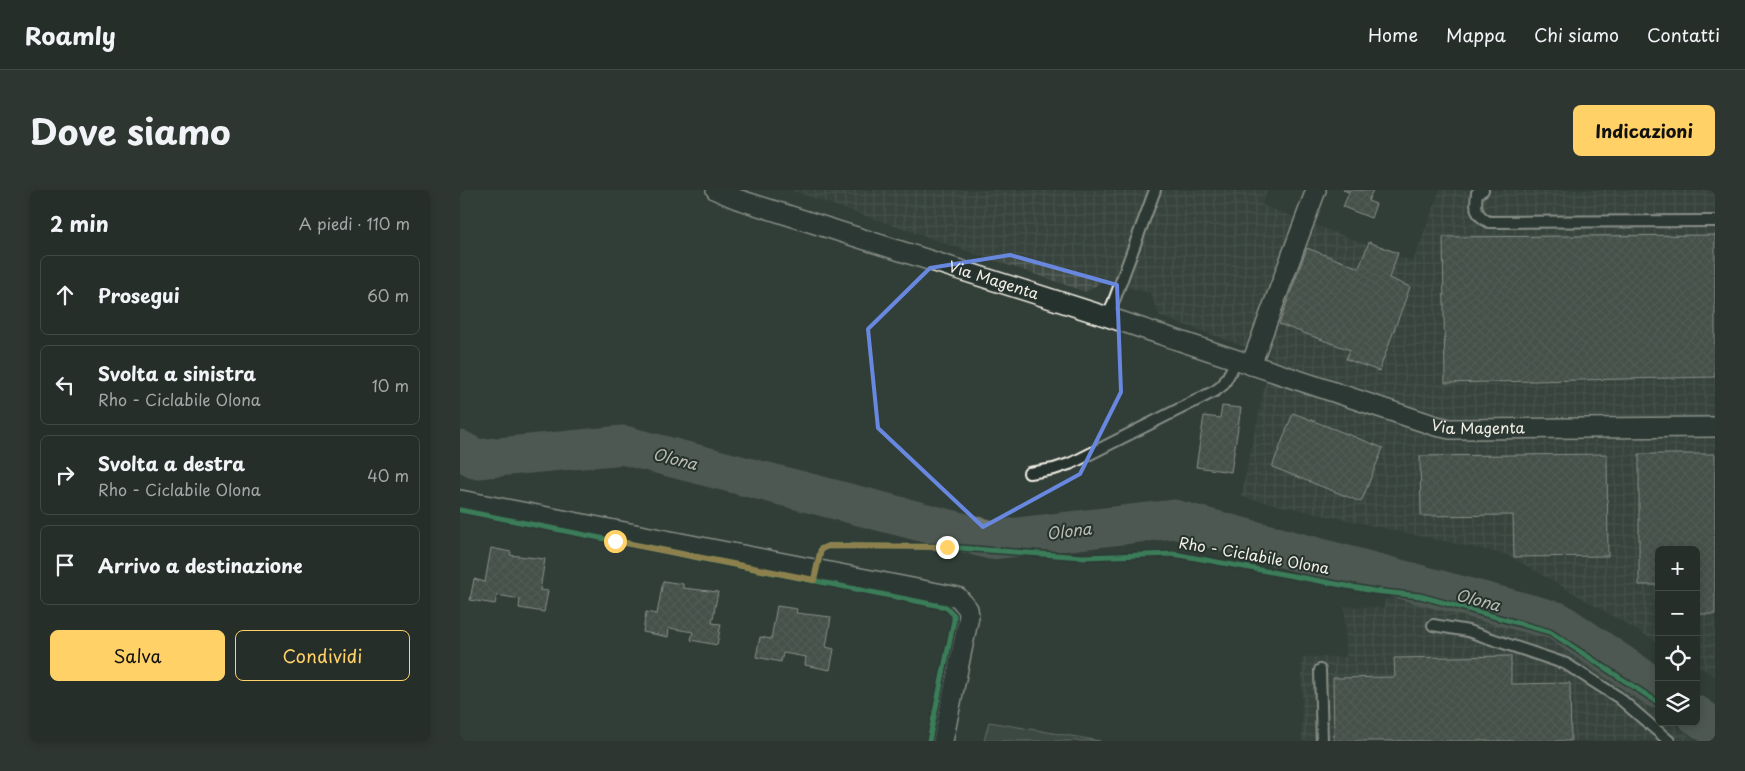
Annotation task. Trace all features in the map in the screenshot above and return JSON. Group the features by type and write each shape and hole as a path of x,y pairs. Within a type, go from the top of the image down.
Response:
{"street":[{"name":"Via Magenta","path":"700,190 708,195 737,199"},
{"name":"Via Magenta","path":"716,190 737,199 1108,317 1414,419 1450,428 1715,427"},
{"path":"1244,363 1316,190"},
{"path":"460,500 949,594 964,602 969,616 943,741"}],"lane":[{"path":"1108,317 1155,190"},
{"path":"1483,190 1477,193 1475,208 1479,217 1489,222 1715,221"},
{"path":"1029,474 1072,463 1215,391 1244,363"},
{"path":"1433,625 1468,631 1566,664 1618,697 1668,741"},
{"path":"1320,670 1322,741"}],"highlighted area":[{"path":"1010,255 1117,285 1121,392 1080,474 983,527 878,428 868,329 930,268"}],"shaded area":[{"path":"790,190 1267,190 1262,205 1413,262 1440,190 1715,190 1715,676 1700,667 1700,546 1655,546 1655,641 1508,555 1241,497 1271,356 1160,316 1150,293 1103,281 1086,292"},
{"path":"1385,599 1419,600 1488,622 1499,621 1539,635 1605,671 1655,710 1655,726 1676,726 1696,741 1302,741 1302,657 1346,657 1345,606 1384,608"},
{"path":"989,722 1100,741 984,741"}],"building":[{"path":"1343,190 1373,190 1368,201 1376,204 1371,218 1343,207 1349,192"},
{"path":"1715,235 1715,377 1445,383 1443,237"},
{"path":"1369,242 1398,253 1389,278 1410,287 1379,371 1346,359 1350,350 1279,324 1307,248 1359,268"},
{"path":"1222,406 1241,408 1231,472 1196,467 1204,416 1220,418"},
{"path":"1293,413 1383,448 1361,502 1272,467"},
{"path":"1607,454 1608,556 1514,557 1513,515 1421,516 1420,456"},
{"path":"1639,454 1715,454 1715,614 1700,614 1700,546 1655,546 1655,585 1639,585"},
{"path":"491,548 511,552 510,555 545,559 540,590 548,591 544,612 519,608 520,599 497,595 495,604 470,600 474,579 485,582"},
{"path":"663,581 683,584 683,588 718,592 712,623 721,624 717,645 691,640 693,632 669,628 668,637 643,632 646,612 657,614"},
{"path":"777,606 797,609 796,613 831,617 826,647 834,649 830,670 805,665 806,657 783,653 781,662 756,657 760,637 771,639"},
{"path":"1511,656 1511,684 1570,683 1571,741 1334,741 1333,678 1395,677 1394,658"}],"waterway":[{"name":"Olona","path":"460,450 477,459 623,445 992,540 1174,519 1557,621 1655,687"},
{"name":"Olona","path":"1700,718 1715,728"}],"cycle path":[{"path":"460,510 946,607 954,615 954,620 929,741"},
{"name":"Rho - Ciclabile Olona","path":"814,580 821,549 828,546 947,547 1083,557 1174,554 1374,591 1420,596 1550,632 1655,700"}],"route":[{"path":"615,541 814,580 821,549 828,546 947,547"}]}
